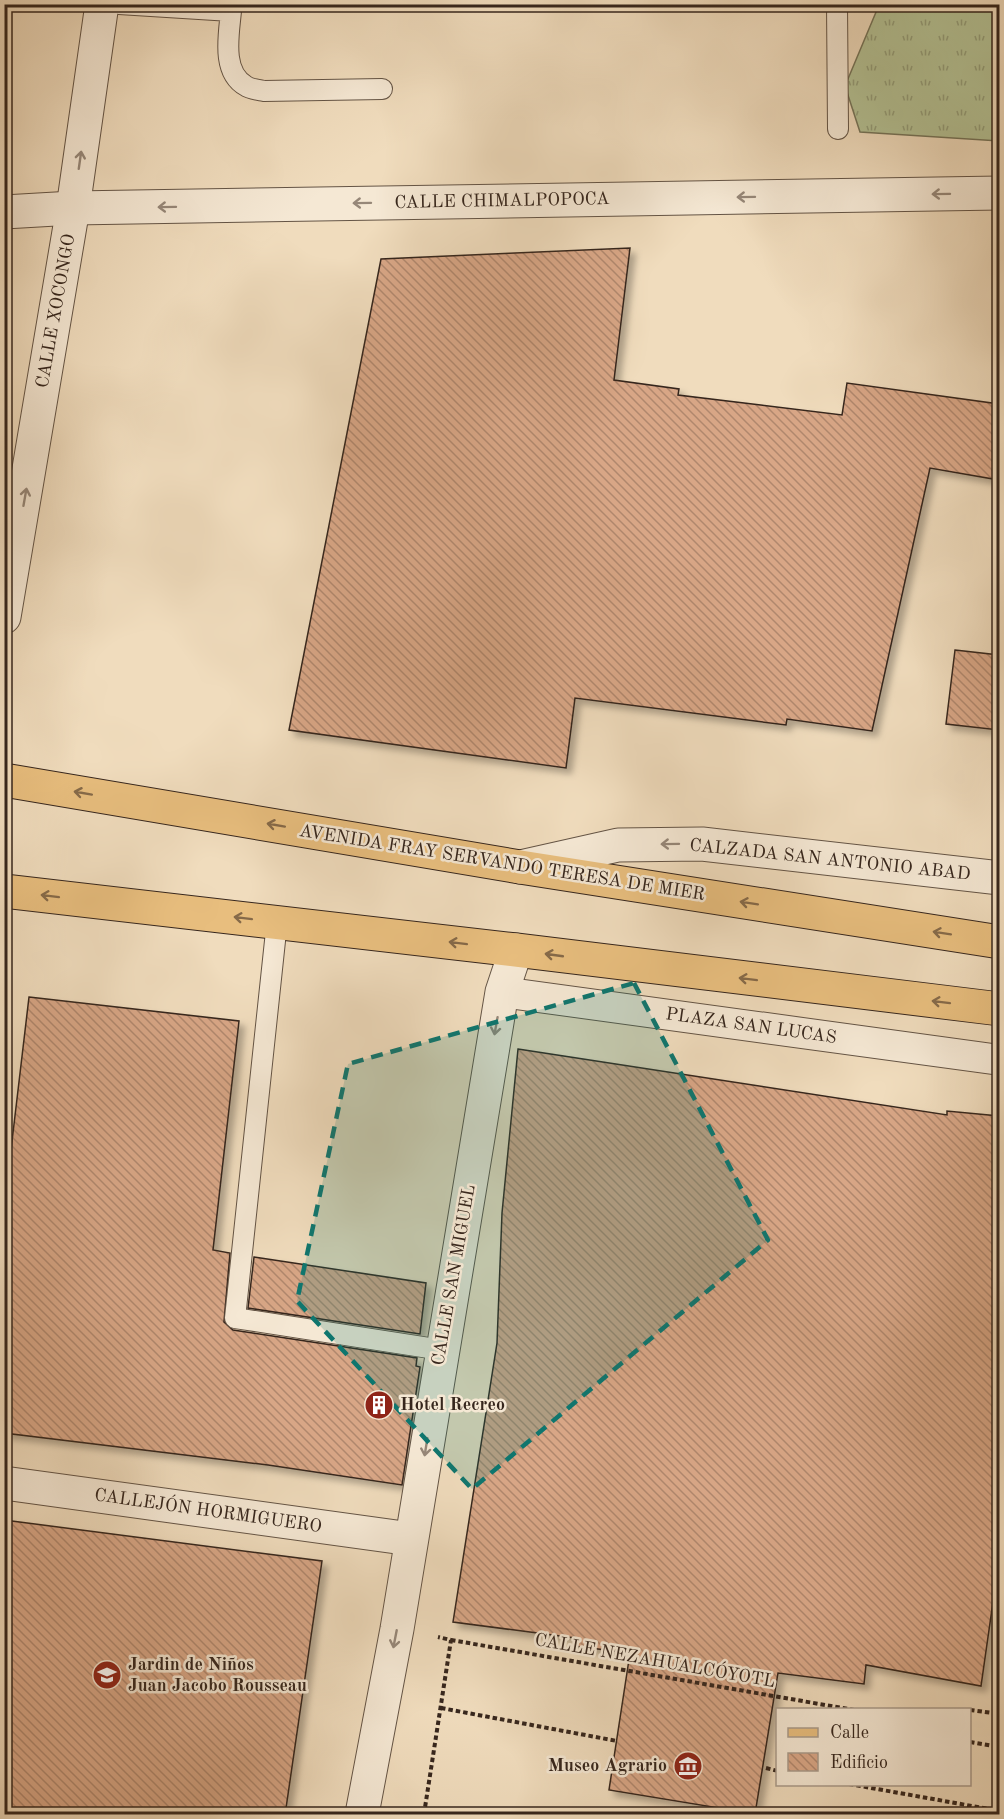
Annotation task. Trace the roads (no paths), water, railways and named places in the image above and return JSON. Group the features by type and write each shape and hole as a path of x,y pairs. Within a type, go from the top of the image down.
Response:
{"main road":[{"name":"AVENIDA FRAY SERVANDO TERESA DE MIER","path":"4,780 520,867 999,942"},
{"path":"4,891 999,1009"}],"street":[{"name":"CALLE XOCONGO","path":"4,617 74,208 102,4"},
{"name":"CALLE CHIMALPOPOCA","path":"4,212 74,208 999,193"},
{"name":"CALZADA SAN ANTONIO ABAD","path":"520,867 618,845 702,844 999,878"},
{"name":"CALLE SAN MIGUEL","path":"362,1815 397,1629 502,992 516,950"},
{"name":"PLAZA SAN LUCAS","path":"502,992 999,1060"},
{"name":"CALLEJÓN HORMIGUERO","path":"4,1484 411,1539"}],"lane":[{"path":"119,4 232,8 228,54 233,72 245,86 264,91 382,89"},
{"path":"837,4 838,129"},
{"path":"277,922 235,1318 442,1350"}],"place":[{"name":"Hotel Recreo","path":"379,1405"},
{"name":"Jardin de Niños Juan Jacobo Rousseau","path":"107,1675"},
{"name":"Museo Agrario","path":"688,1766"}]}
